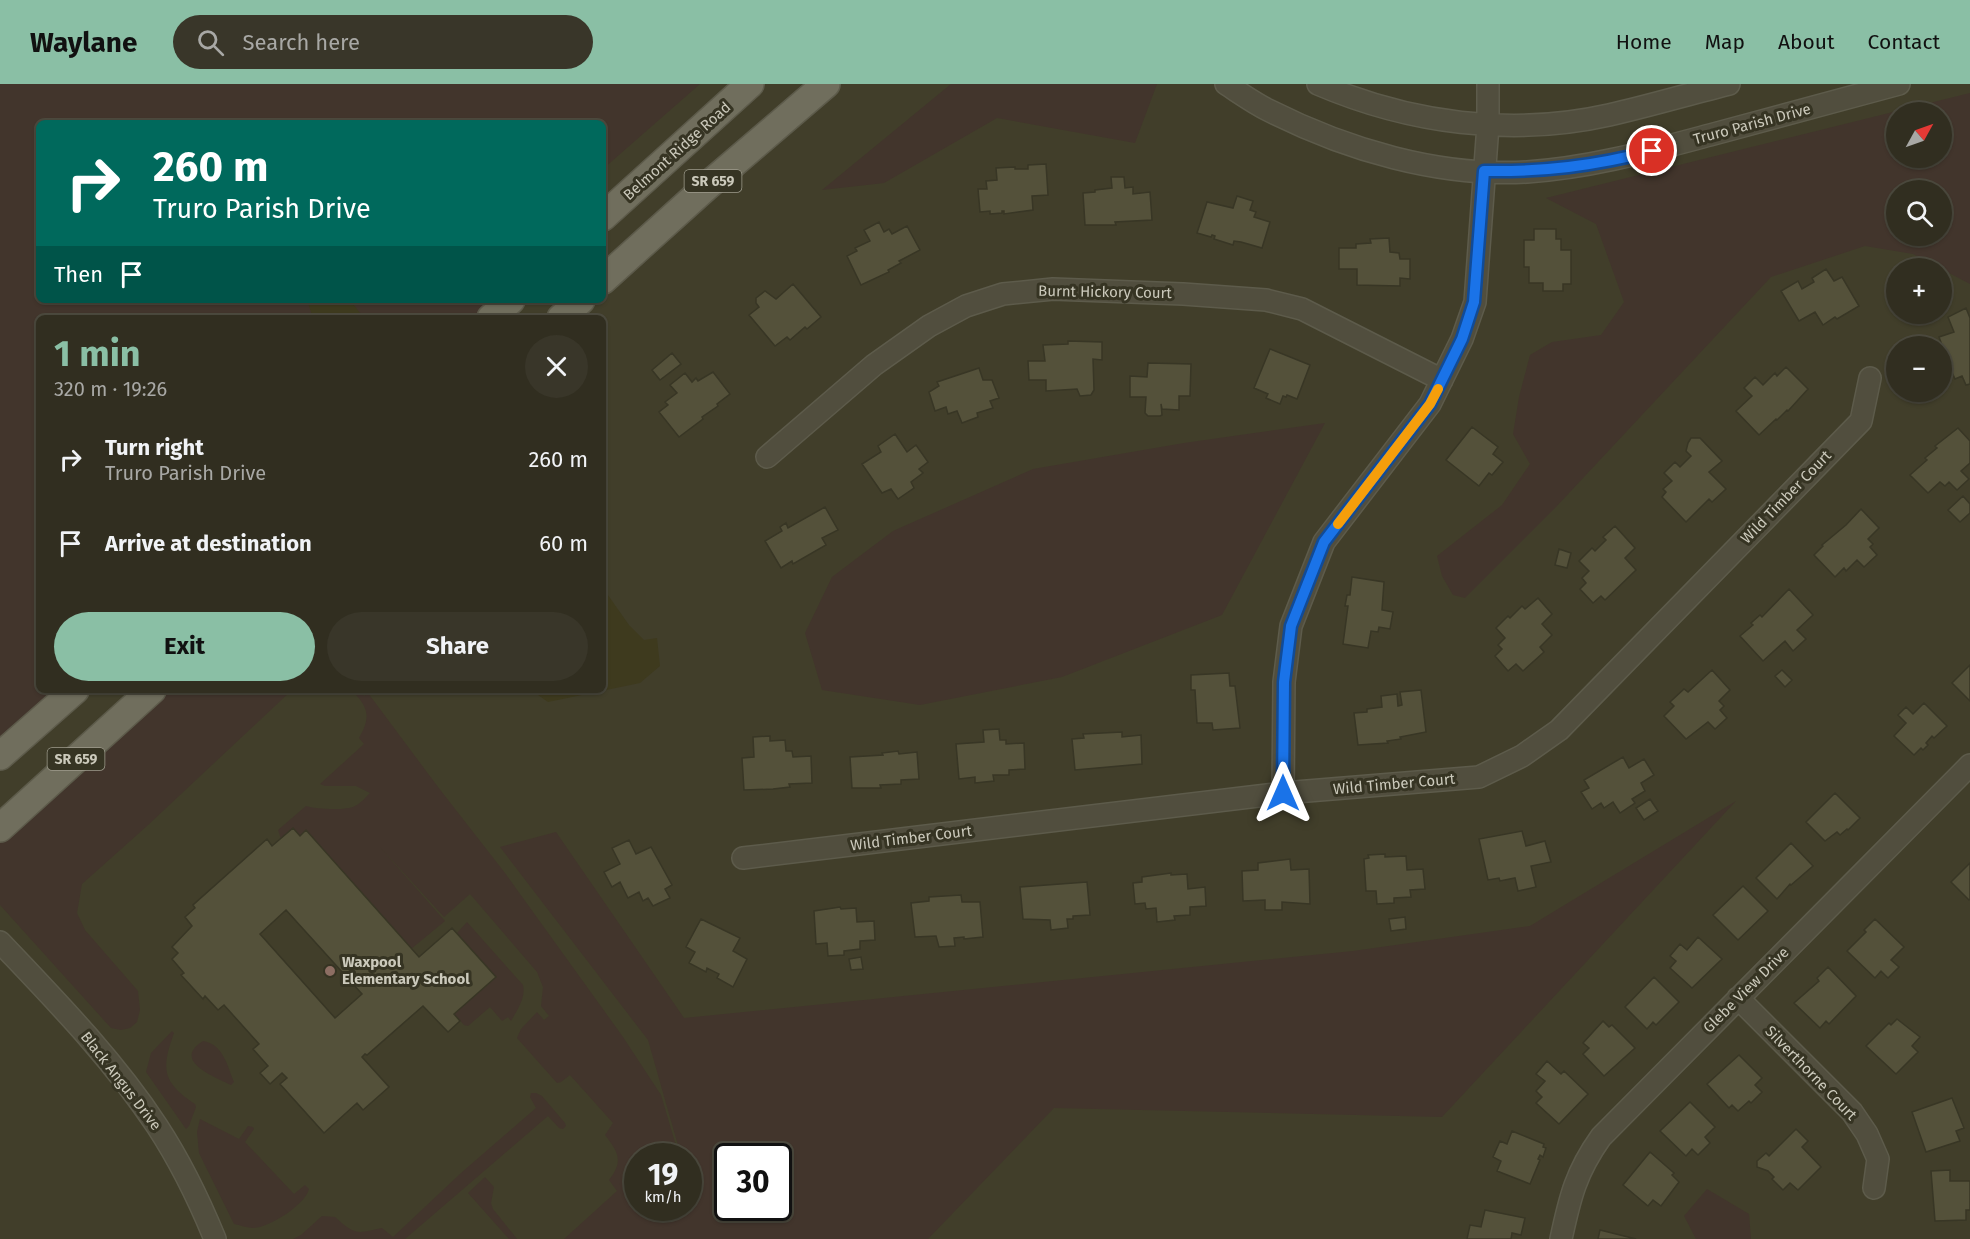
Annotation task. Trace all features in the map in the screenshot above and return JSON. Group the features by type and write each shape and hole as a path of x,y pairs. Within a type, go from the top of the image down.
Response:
{"main road":[{"name":"Belmont Ridge Road","path":"606,214 750,84"},
{"name":"SR 659","path":"606,277 706,187 826,84"},
{"path":"494,315 508,303"},
{"path":"564,315 578,303"},
{"path":"0,756 72,693"},
{"name":"SR 659","path":"0,828 149,693"}],"street":[{"name":"Truro Parish Drive","path":"1226,84 1266,109 1310,129 1378,153 1436,166 1526,172 1568,168 1629,157 1899,84"},
{"path":"1318,84 1358,100 1409,115 1446,121 1511,126 1607,116 1729,84"},
{"path":"1283,793 1284,682 1291,626 1324,542 1430,404 1462,339 1474,302 1488,125 1488,84"},
{"name":"Burnt Hickory Court","path":"767,457 874,365 929,326 966,306 1003,294 1053,289 1266,300 1302,309 1442,380"},
{"name":"Wild Timber Court","path":"743,858 1283,793 1479,777 1522,756 1559,730 1861,421 1870,378"},
{"name":"Glebe View Drive","path":"1561,1239 1574,1182 1586,1158 1601,1137 1970,765"},
{"name":"Black Angus Drive","path":"0,942 92,1042 141,1103 176,1157 215,1239"},
{"name":"Silverthorne Court","path":"1738,998 1852,1112 1867,1134 1878,1159 1874,1188"}],"shaded area":[{"path":"0,84 700,84 606,166 606,120 36,120 36,303 508,303 494,315 36,315 36,693 85,693 0,769"},
{"path":"951,84 1157,84 1135,143 997,118 884,183 822,190"},
{"path":"1970,93 1970,284 1952,275 1952,258 1921,258 1913,254 1865,246 1771,277 1556,507 1465,598 1453,595 1442,576 1437,556 1502,505 1530,464 1513,434 1519,397 1530,355 1552,342 1601,335 1624,302 1596,224 1546,198 1886,114 1886,168 1952,168 1952,102 1934,102"},
{"path":"308,303 352,303 362,315 312,315"},
{"path":"1325,423 1222,615 1062,677 920,705 822,690 805,633 832,577 893,531 1033,469 1184,443"},
{"path":"606,592 629,625 644,640 657,638 660,666 640,683 606,690"},
{"path":"154,693 289,693 82,884 77,913 85,930 138,991 140,1010 137,1022 130,1028 121,1030 111,1028 0,905 0,831"},
{"path":"354,693 362,693 364,696 368,693 505,873 623,1037 661,1095 675,1143 624,1143 624,1221 702,1221 702,1143 677,1143 648,1040 500,847 556,832 684,1018 1353,951 1530,926 1736,801 1442,1117 1054,1108 928,1239 564,1239 617,1191 609,1180 617,1167 618,1157 605,1135 613,1123 570,1075 557,1083 517,1038 521,1029 537,1012 544,1020 549,1016 541,1006 543,987 537,972 470,894 444,917 379,846 445,921 411,949 306,830 300,836 281,839 278,830 306,806 330,809 351,808 370,793 356,786 320,784 364,744 359,738 365,724 365,707"},
{"path":"535,693 592,693 548,702"},
{"path":"467,922 523,985 522,999 511,1021 508,1017 502,1021 490,1007 468,1026 464,1025 454,1014 496,977 457,933"},
{"path":"172,1031 174,1033 167,1056 167,1074 176,1089 196,1107 186,1129 146,1072 151,1053"},
{"path":"203,1041 210,1043 220,1051 234,1082 231,1085 207,1073 194,1062 192,1055 194,1048"},
{"path":"531,1093 542,1096 566,1126 563,1129 559,1128 548,1116 405,1239 293,1239 301,1235 322,1216 335,1217 356,1232 382,1228 393,1237 461,1173 536,1108 530,1097"},
{"path":"200,1119 239,1139 248,1126 253,1127 254,1129 245,1142 294,1194 305,1185 309,1189 306,1195 294,1208 268,1224 248,1228 234,1224 199,1153 197,1132"},
{"path":"485,1177 494,1187 491,1203 493,1209 517,1239 509,1239 468,1193"},
{"path":"1707,1189 1749,1214 1751,1239 1696,1239 1684,1216"}],"building":[{"path":"1046,164 1048,195 1032,196 1033,210 1004,214 1004,211 990,214 990,211 980,212 978,189 987,189 986,181 997,180 996,168 1028,169 1028,165"},
{"path":"1111,177 1124,177 1125,188 1133,187 1133,194 1150,192 1152,220 1115,222 1116,225 1085,225 1083,193 1112,188"},
{"path":"1237,196 1253,201 1250,210 1256,212 1254,217 1270,222 1262,248 1234,241 1233,245 1214,239 1215,236 1212,235 1211,237 1197,233 1207,202 1233,208"},
{"path":"879,222 884,232 889,229 892,234 907,226 920,250 899,261 901,263 888,270 889,272 861,285 847,256 857,251 855,248 870,241 864,230"},
{"path":"1534,229 1556,229 1556,239 1561,239 1561,250 1571,250 1571,284 1563,284 1563,291 1543,291 1543,283 1529,283 1529,267 1524,267 1524,240 1534,240"},
{"path":"1389,238 1390,252 1399,253 1400,259 1410,259 1410,279 1400,278 1400,286 1357,285 1357,269 1339,269 1339,248 1356,248 1356,244 1371,243 1370,239"},
{"path":"1826,269 1834,281 1842,277 1859,306 1823,325 1815,312 1799,321 1781,291 1798,281 1802,289 1814,282 1812,278"},
{"path":"793,284 821,317 790,340 787,337 775,346 749,315 759,307 756,298 765,291 776,299"},
{"path":"1966,308 1970,318 1970,384 1966,385 1962,376 1955,379 1952,372 1952,336 1942,336 1954,332 1951,324 1952,315"},
{"path":"1068,341 1102,342 1102,360 1093,359 1094,390 1091,395 1080,396 1077,389 1046,391 1046,380 1029,380 1028,361 1045,361 1043,345 1068,344"},
{"path":"1270,349 1310,365 1297,399 1287,395 1283,396 1280,404 1266,398 1268,394 1254,388"},
{"path":"672,353 681,364 660,380 652,370"},
{"path":"1148,363 1191,364 1190,396 1179,396 1179,410 1162,409 1161,404 1162,415 1148,416 1145,413 1146,397 1130,397 1130,376 1147,377"},
{"path":"1786,367 1808,389 1788,411 1759,435 1736,411 1752,396 1744,388 1755,377 1763,385 1775,373 1777,376"},
{"path":"979,368 983,380 992,380 999,398 990,401 993,408 977,413 978,417 962,423 957,411 948,414 946,407 935,411 929,392 939,386 937,382"},
{"path":"713,372 730,394 679,437 659,412 668,405 665,402 677,393 670,385 685,373 692,382 696,378 698,381"},
{"path":"1472,427 1498,447 1493,454 1503,462 1492,475 1489,473 1479,486 1446,460"},
{"path":"1958,428 1970,441 1970,463 1961,471 1969,479 1957,490 1949,482 1945,486 1940,482 1928,493 1910,475 1927,460 1925,458 1937,448 1935,446"},
{"path":"895,434 907,452 916,445 928,462 919,469 923,473 911,482 914,488 898,499 891,489 882,493 862,464 881,452 878,446"},
{"path":"1691,438 1700,438 1722,461 1709,472 1726,489 1712,502 1709,499 1686,522 1662,497 1666,492 1663,489 1672,481 1664,473 1675,462 1680,467 1691,456 1686,451"},
{"path":"1963,496 1970,504 1970,513 1960,522 1948,510"},
{"path":"825,507 838,530 822,538 826,545 793,564 792,561 781,568 765,541 782,531 780,527 786,523 788,528"},
{"path":"1861,509 1879,528 1868,539 1873,544 1870,547 1877,555 1864,567 1857,560 1846,571 1844,568 1835,577 1814,555"},
{"path":"1615,526 1635,548 1625,558 1636,570 1605,600 1601,596 1593,603 1580,589 1586,583 1582,578 1589,571 1579,561 1592,548 1595,551 1606,540 1603,537"},
{"path":"1559,549 1571,553 1567,568 1555,565"},
{"path":"1352,577 1384,582 1382,610 1393,612 1390,629 1379,627 1378,632 1371,631 1368,648 1343,644 1348,606 1345,606 1347,595 1350,595"},
{"path":"1789,589 1813,615 1797,630 1806,639 1793,651 1785,641 1763,661 1740,636"},
{"path":"1538,598 1552,614 1542,624 1552,635 1540,647 1544,652 1523,671 1516,664 1508,671 1495,656 1502,649 1498,645 1505,638 1496,628 1522,606 1525,609"},
{"path":"1970,665 1970,701 1952,683"},
{"path":"1712,670 1730,690 1719,701 1724,706 1720,710 1727,718 1715,729 1708,722 1686,739 1664,716 1674,706 1670,702 1684,689 1688,692"},
{"path":"1782,670 1792,680 1785,687 1775,676"},
{"path":"1229,673 1230,686 1235,686 1240,728 1213,730 1212,723 1197,723 1195,690 1191,690 1191,675"},
{"path":"1421,690 1426,732 1400,737 1401,739 1387,741 1388,743 1358,745 1354,713 1382,707 1381,696 1397,694 1398,706 1402,705 1400,692"},
{"path":"1924,703 1947,726 1934,738 1932,736 1926,743 1928,745 1914,755 1894,736 1906,723 1898,715 1906,707 1913,714"},
{"path":"999,729 1000,740 1006,740 1006,744 1024,743 1025,769 1009,770 1009,775 993,775 994,781 975,783 975,777 959,779 956,744 984,742 983,730"},
{"path":"1122,732 1122,737 1141,735 1142,764 1075,770 1072,739 1084,738 1083,734"},
{"path":"770,736 770,741 785,740 786,751 792,751 793,757 811,756 812,783 789,784 790,787 773,789 744,790 742,758 754,757 753,737"},
{"path":"898,751 899,754 917,752 919,779 901,780 901,784 880,785 881,788 852,788 850,757 883,755 882,753"},
{"path":"1623,757 1629,768 1644,759 1654,775 1641,783 1645,791 1632,799 1635,803 1620,813 1613,802 1604,808 1601,803 1592,809 1581,792 1589,788 1584,780"},
{"path":"1835,793 1860,818 1848,830 1840,835 1837,832 1825,841 1806,822"},
{"path":"1650,799 1658,811 1644,820 1636,808"},
{"name":"Waxpool Elementary School","path":"293,828 300,836 306,830 419,957 452,928 496,977 454,1014 460,1021 448,1032 423,1006 367,1055 365,1054 362,1057 389,1087 363,1110 357,1103 324,1133 280,1084 287,1078 282,1073 270,1084 260,1073 268,1066 253,1049 259,1044 224,1005 218,1010 205,996 203,999 181,975 184,973 172,959 178,953 172,947 192,926 185,917 195,908 193,905 267,839 272,846","holes":["286,910 362,994 335,1018 260,934"]},
{"path":"1522,831 1526,846 1545,841 1551,862 1531,866 1536,887 1518,891 1515,878 1500,881 1499,878 1488,880 1479,839"},
{"path":"629,840 636,854 651,847 672,885 665,889 670,898 653,906 648,898 643,901 639,892 628,898 620,882 612,887 604,872 620,864 612,848"},
{"path":"1791,843 1813,866 1790,884 1777,899 1756,878"},
{"path":"1385,854 1385,857 1406,856 1407,870 1423,869 1425,889 1410,890 1411,897 1394,898 1394,903 1377,904 1376,891 1366,891 1364,859 1369,858 1368,855"},
{"path":"1290,859 1291,870 1309,869 1310,904 1282,902 1282,910 1265,910 1265,900 1243,901 1242,871 1258,870 1258,863"},
{"path":"1970,863 1970,899 1969,900 1951,882"},
{"path":"1171,873 1171,875 1187,874 1188,889 1205,887 1206,906 1190,907 1190,915 1174,916 1175,920 1157,922 1156,908 1146,909 1145,903 1135,904 1133,883 1142,882 1142,877"},
{"path":"1087,882 1090,915 1073,916 1073,919 1067,919 1068,928 1051,930 1050,920 1023,919 1020,887"},
{"path":"1743,886 1768,911 1738,940 1713,915"},
{"path":"961,895 962,902 980,902 983,937 954,938 955,946 939,947 936,936 915,937 911,903 929,901 929,897"},
{"path":"840,907 841,909 856,908 857,922 874,921 875,940 860,941 860,949 844,951 844,955 828,956 827,943 816,944 814,911"},
{"path":"1405,917 1406,929 1391,931 1389,919"},
{"path":"701,919 740,938 733,951 747,959 733,987 717,978 719,974 707,968 706,972 689,963 695,952 686,947"},
{"path":"1875,919 1904,947 1891,960 1899,967 1888,978 1881,971 1875,978 1847,951"},
{"path":"1698,937 1722,959 1692,988 1670,968 1676,961 1670,956 1680,944 1687,950"},
{"path":"861,957 863,969 851,970 849,959"},
{"path":"1828,967 1856,996 1829,1024 1826,1021 1820,1028 1794,1003 1819,981 1817,978"},
{"path":"1654,977 1679,1002 1656,1025 1653,1022 1647,1029 1625,1007"},
{"path":"1897,1019 1920,1037 1912,1046 1918,1052 1896,1074 1866,1046 1889,1023 1891,1025"},
{"path":"1603,1021 1609,1027 1612,1025 1635,1048 1604,1076 1583,1054 1589,1048 1583,1043"},
{"path":"1739,1055 1762,1078 1755,1085 1762,1092 1738,1111 1732,1105 1729,1108 1707,1084"},
{"path":"1547,1061 1561,1074 1564,1071 1588,1094 1559,1124 1536,1103 1542,1097 1536,1091 1545,1081 1536,1074"},
{"path":"1952,1098 1964,1128 1956,1131 1960,1141 1926,1152 1912,1112"},
{"path":"1690,1102 1715,1127 1705,1137 1710,1143 1698,1155 1692,1149 1686,1156 1660,1131"},
{"path":"1796,1129 1808,1141 1802,1147 1821,1167 1798,1190 1790,1183 1783,1190 1772,1179 1774,1177 1768,1171 1757,1167 1757,1161 1766,1153 1769,1156"},
{"path":"1512,1131 1544,1144 1543,1147 1546,1148 1543,1157 1540,1155 1538,1159 1540,1160 1530,1184 1497,1171 1501,1161 1493,1157 1500,1141 1507,1144"},
{"path":"1650,1152 1674,1173 1672,1175 1679,1182 1661,1206 1653,1200 1648,1206 1623,1185"},
{"path":"1950,1170 1950,1181 1970,1181 1970,1210 1966,1210 1966,1220 1935,1221 1931,1171"},
{"path":"1485,1210 1525,1218 1521,1235 1512,1233 1511,1239 1467,1239 1470,1225 1481,1227"},
{"path":"1600,1230 1636,1239 1598,1239"}],"slow traffic":[{"path":"1338,524 1430,404 1438,389"}],"place":[{"name":"Waxpool Elementary School","path":"330,971"}],"route":[{"path":"1283,793 1284,682 1291,626 1324,542 1430,404 1462,339 1474,302 1484,171 1526,172 1578,167 1652,151"}]}
